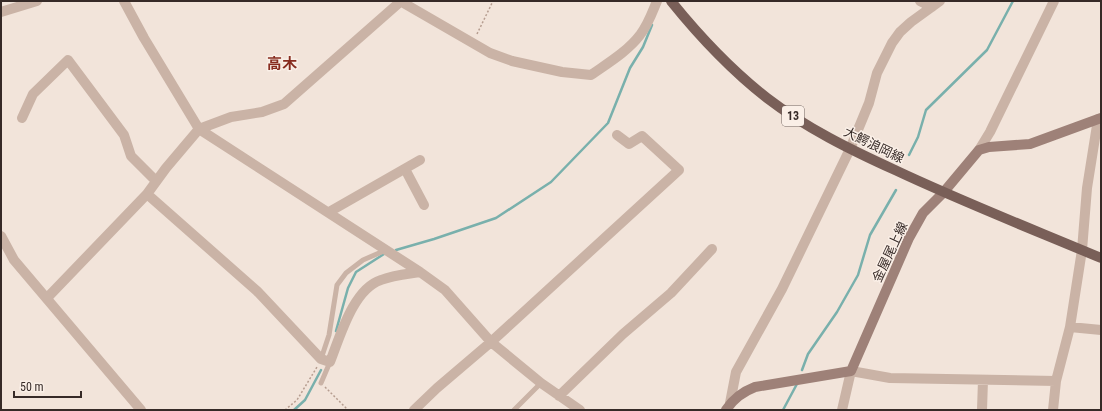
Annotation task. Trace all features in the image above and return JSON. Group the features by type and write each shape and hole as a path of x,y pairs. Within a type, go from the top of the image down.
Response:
{"main road":[{"name":"大鰐浪岡線","path":"671,1 714,51 745,80 796,119 850,149 943,193 1101,258"},
{"path":"979,150 989,147 1030,144 1100,119"},
{"name":"金屋尾上線","path":"851,371 910,238 923,213 943,193 979,150"},
{"path":"728,407 742,392 755,387 851,371"}],"street":[{"path":"1,12 37,1"},
{"path":"124,1 144,38 199,129 329,212 445,290 491,342 541,383 580,410"},
{"path":"47,298 147,194 199,129 231,116 262,112 284,104 400,2 490,53 512,61 562,72 591,75 623,52 640,36 650,20 657,1"},
{"path":"920,1 936,4"},
{"path":"979,150 990,132 1054,1"},
{"path":"728,407 736,372 782,289 850,149 869,103 877,73 892,43 900,32 911,22 936,4"},
{"path":"22,118 34,94 68,60 124,135 131,156 156,181"},
{"path":"1053,410 1056,381 1070,327 1082,250 1087,188 1100,119"},
{"path":"414,410 437,388 491,342 679,170 642,136 629,144 617,135"},
{"path":"329,212 420,160"},
{"path":"405,169 424,205"},
{"path":"147,194 257,292 326,360 354,304 368,286 380,280 420,272"},
{"path":"1,236 14,260 141,410"},
{"path":"559,396 623,334 671,293 712,249"},
{"path":"1070,327 1101,330"},
{"path":"842,410 851,371 890,378 1056,381"},
{"path":"982,410 983,380"}],"lane":[{"path":"321,383 326,360 337,285 346,273 363,260 387,250"},
{"path":"514,410 541,383"}],"path":[{"path":"472,43 493,1"},
{"path":"285,410 297,400 309,381 326,360"},
{"path":"321,383 348,410"}],"waterway":[{"path":"909,155 918,137 926,110 987,50 1013,1"},
{"path":"396,250 496,218 551,182 608,123 630,68 643,47 652,25"},
{"path":"802,370 808,354 837,312 858,275 870,235 896,190"},
{"path":"336,331 348,288 356,272 384,254"},
{"path":"294,410 305,400 321,370"},
{"path":"783,410 798,382"}],"district":[{"name":"高木","path":"282,64"}]}
